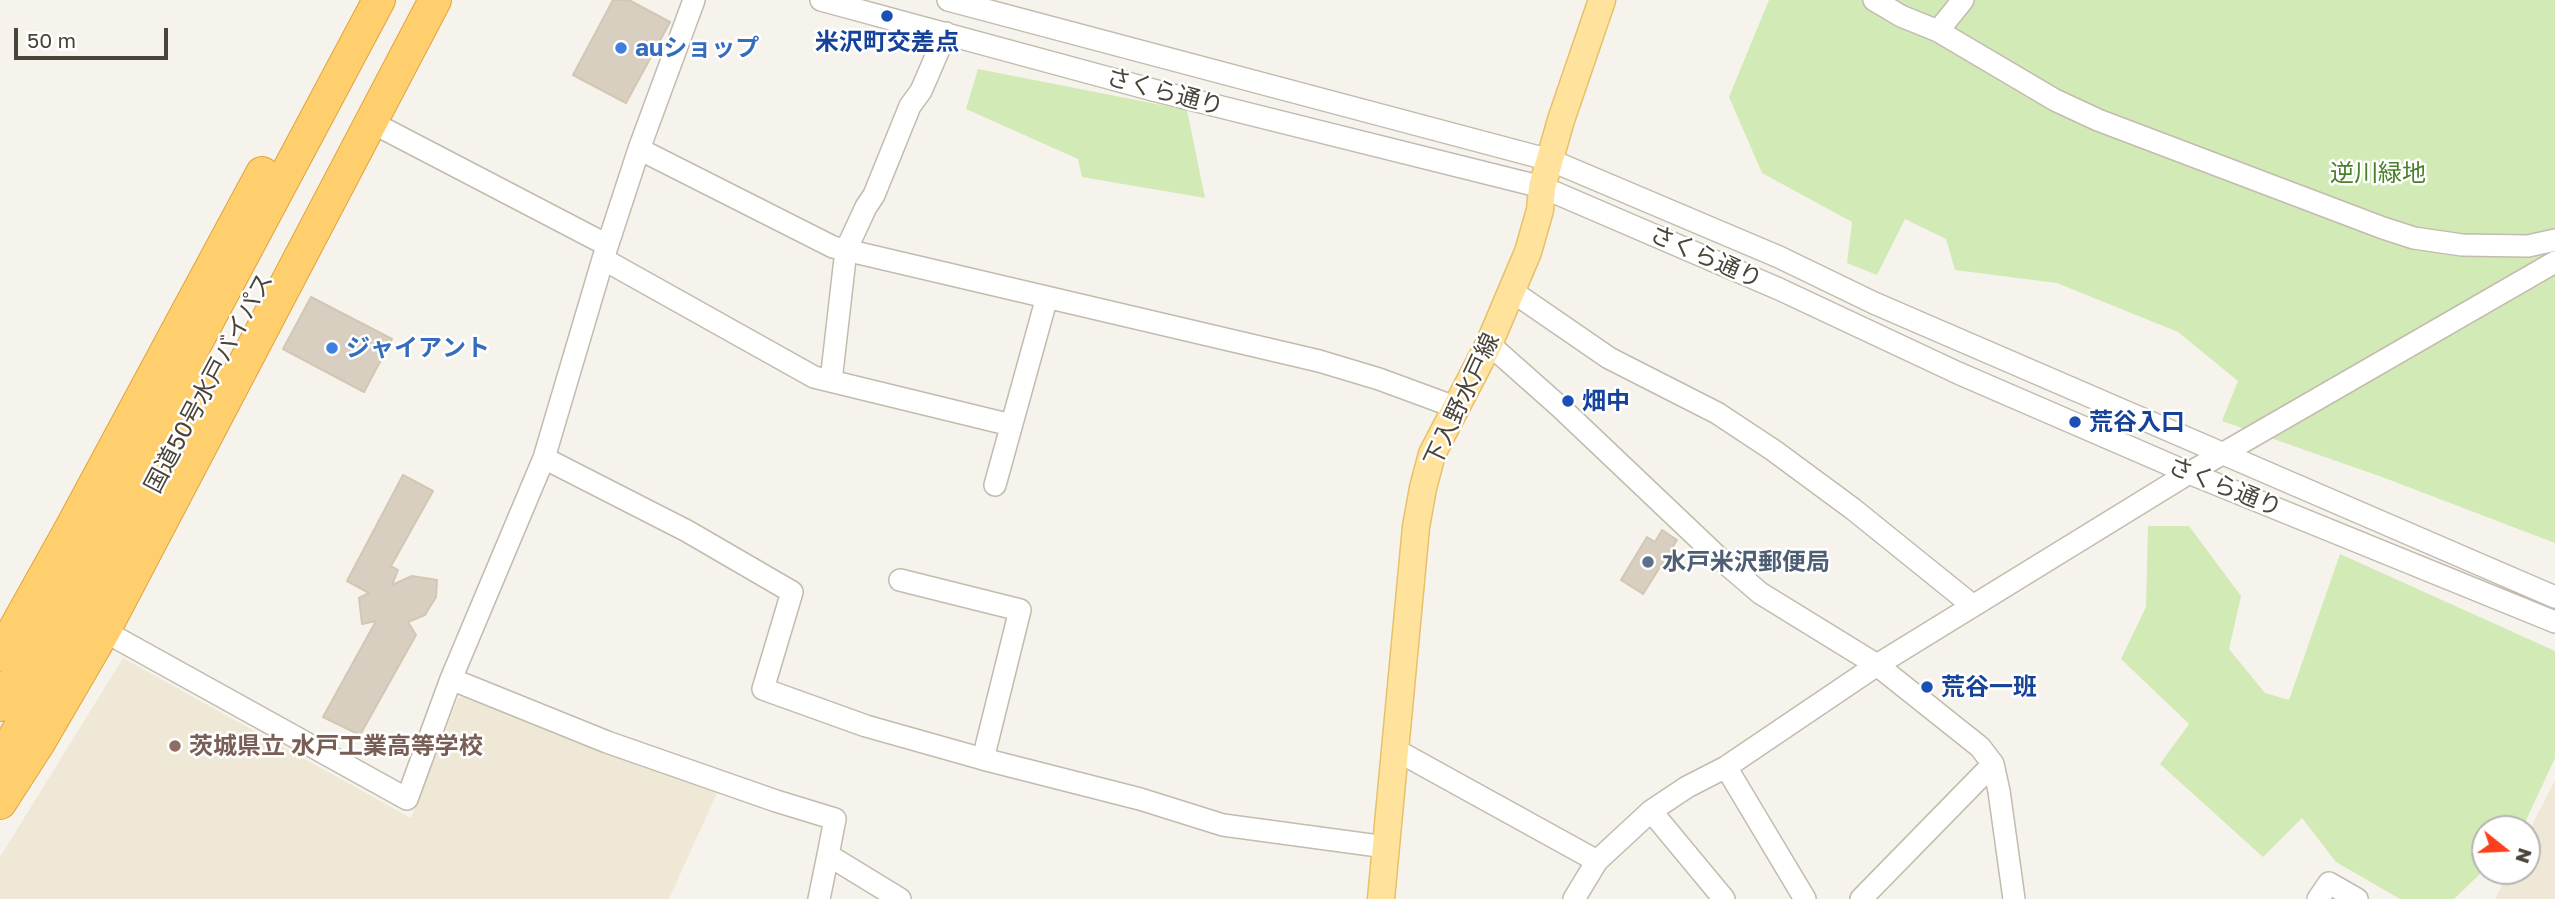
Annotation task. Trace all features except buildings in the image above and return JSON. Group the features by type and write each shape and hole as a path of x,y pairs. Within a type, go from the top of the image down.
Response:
{"highway":[{"path":"0,655 355,0"},
{"name":"国道50号水戸バイパス","path":"0,705 90,547 379,0"},
{"name":"国道50号水戸バイパス","path":"5,755 121,550 411,0"},
{"path":"0,803 40,741 104,631 435,0"}],"main road":[{"name":"下入野水戸線","path":"1381,899 1416,527 1423,488 1432,454 1513,292 1537,223 1542,187 1550,160 1602,0"}],"street":[{"path":"104,631 407,799 451,679 544,458 605,252 639,149 694,0"},
{"name":"さくら通り","path":"821,0 1153,90 1542,187 1779,289 1958,373 2189,473 2555,622"},
{"name":"さくら通り","path":"948,0 1550,160 1779,257 1874,303 2555,597"},
{"path":"1874,0 1901,16 1938,31 2056,100 2098,120 2383,228 2414,238 2462,245 2528,246 2555,240"},
{"path":"1938,31 1963,0"},
{"path":"831,381 846,250 874,195 910,106 921,91 946,33"},
{"path":"371,122 605,252 814,377 1011,425"},
{"path":"639,149 833,247 1319,361 1379,379 1455,407"},
{"path":"1574,899 1597,861 1651,811 1687,787 1726,767 1877,665 2189,473 2555,262"},
{"path":"1513,292 1609,358 1717,413 1773,450 1853,509 1972,605"},
{"path":"995,485 1048,297"},
{"path":"1489,344 1760,593 1877,665 1980,747 1993,764 2014,899"},
{"path":"544,458 687,531 792,592 764,689 866,726 1140,799 1223,825 1386,847"},
{"path":"900,580 1020,610 983,759"},
{"path":"451,679 607,741 835,819 819,899"},
{"path":"1394,749 1597,861"},
{"path":"1861,899 1993,764"},
{"path":"1726,767 1805,899"},
{"path":"1651,811 1724,899"},
{"path":"828,855 900,899"},
{"path":"2318,899 2329,883 2357,899"}],"shaded area":[{"name":"茨城県立 水戸工業高等学校","path":"123,658 411,818 458,698 469,693 717,793 669,899 0,899 0,857"},
{"path":"2555,780 2555,899 2495,899 2502,885 2541,885 2541,815 2537,815"}],"green space":[{"name":"逆川緑地","path":"1769,0 2555,0 2555,543 2382,477 2222,421 2238,381 2178,332 2057,283 1955,270 1946,239 1905,219 1877,275 1847,263 1852,222 1762,173 1729,97"},
{"path":"978,69 1187,110 1205,198 1082,177 1078,159 966,109"},
{"path":"2148,526 2189,526 2241,596 2229,649 2265,693 2289,700 2340,554 2555,651 2555,758 2529,815 2471,815 2471,883 2454,899 2400,899 2336,862 2302,818 2263,857 2160,764 2189,724 2121,659 2146,607"}],"place":[{"name":"米沢町交差点","path":"887,16"},
{"name":"auショップ","path":"621,48"},
{"name":"ジャイアント","path":"332,348"},
{"name":"畑中","path":"1568,401"},
{"name":"荒谷入口","path":"2075,422"},
{"name":"水戸米沢郵便局","path":"1648,562"},
{"name":"荒谷一班","path":"1927,687"},
{"name":"茨城県立 水戸工業高等学校","path":"175,746"}]}
